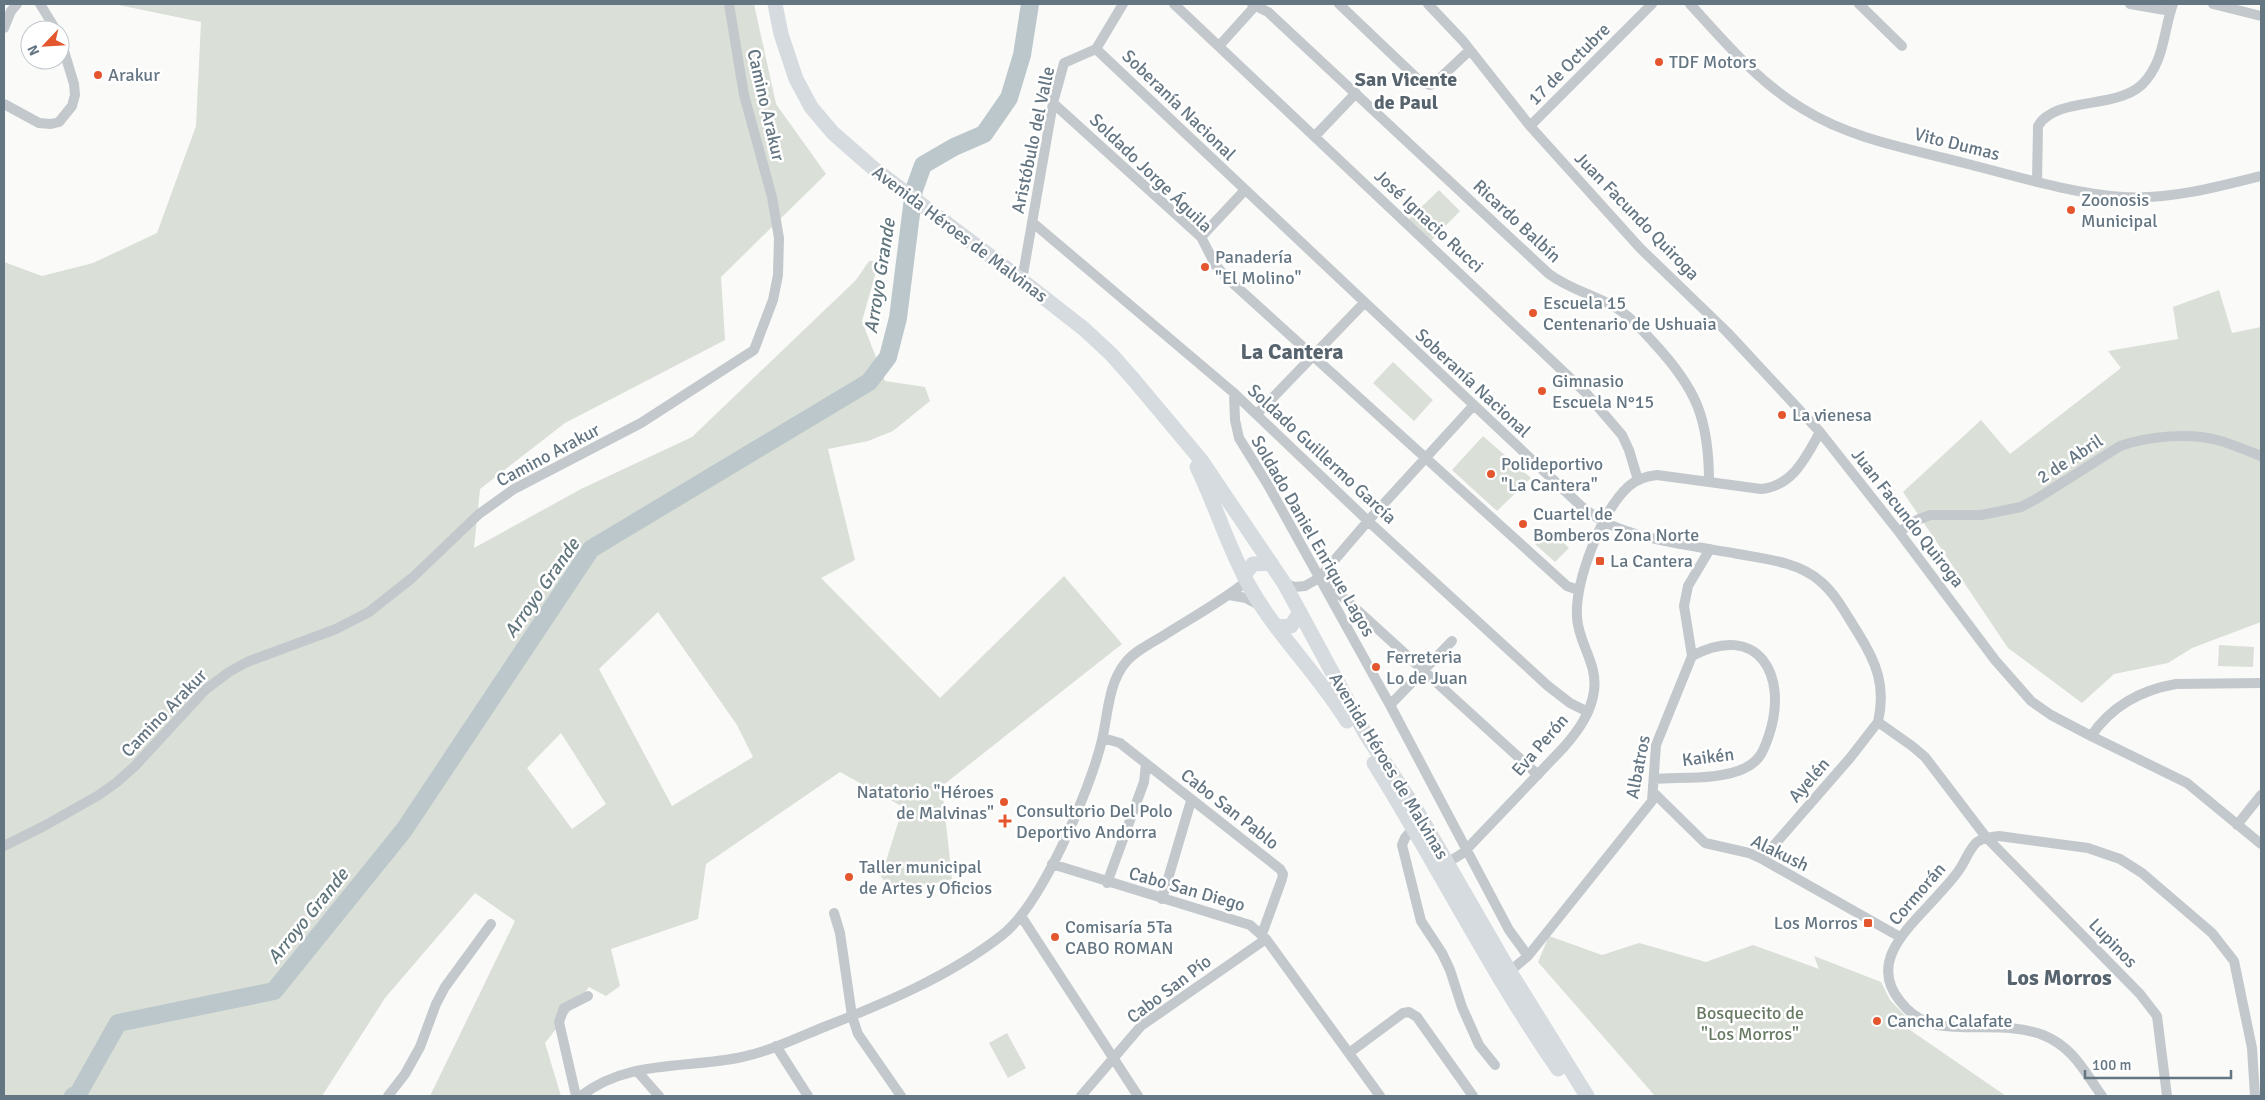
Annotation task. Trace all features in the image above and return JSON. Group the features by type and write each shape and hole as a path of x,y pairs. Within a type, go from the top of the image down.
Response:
{"highway":[{"name":"Avenida Héroes de Malvinas","path":"775,4 787,58 803,93 821,120 833,133 873,168 1084,329 1111,354 1201,460 1284,583 1338,687 1418,811 1443,866 1547,1052 1579,1096"},
{"name":"Avenida Héroes de Malvinas","path":"1184,441 1201,474 1246,578 1262,606 1276,627 1315,674 1414,827 1443,866"},
{"path":"1246,578 1253,564 1271,562"},
{"path":"1276,627 1291,626 1299,610"},
{"name":"Avenida Héroes de Malvinas","path":"1505,975 1586,1096"}],"street":[{"path":"4,28 11,11 17,4"},
{"path":"40,4 50,20"},
{"name":"Camino Arakur","path":"4,846 44,826 118,782 148,753 205,690 229,672 247,662 336,628 369,612 412,578 479,514 514,489 641,422 754,350 774,300 778,275 779,238 772,197 744,96 729,4"},
{"path":"1096,48 1123,4"},
{"name":"José Ignacio Rucci","path":"1174,4 1586,393 1622,435 1629,450 1638,480"},
{"path":"1219,46 1254,4"},
{"name":"Ricardo Balbín","path":"1254,4 1268,12 1549,274 1561,284 1615,307 1632,320 1675,366 1692,392 1703,420 1709,451 1708,482"},
{"path":"1339,4 1422,83 1430,85 1436,82 1470,50"},
{"name":"Juan Facundo Quiroga","path":"1428,4 1470,50 1530,126 1640,248 1700,304 1820,432 2013,682 2039,706 2091,736 2188,783 2261,844"},
{"name":"17 de Octubre","path":"1530,126 1652,4"},
{"name":"Vito Dumas","path":"1690,4 1741,60 1777,91 1830,124 1869,138 2037,182 2125,197 2201,191 2261,176"},
{"path":"1858,4 1902,46"},
{"path":"2037,182 2038,126 2040,122 2053,112 2117,98 2132,92 2146,82 2165,40 2172,8 2130,4"},
{"path":"2213,4 2261,16"},
{"name":"Aristóbulo del Valle","path":"1022,280 1053,103 1064,63 1096,48"},
{"name":"Soberanía Nacional","path":"1096,48 1580,506 1604,522 1642,535 1783,563 1807,572 1821,581 1839,603 1868,648 1874,662 1880,680 1882,702 1878,722"},
{"path":"4,104 39,123 51,124 59,122 72,106 75,95 70,70"},
{"path":"1315,136 1356,93"},
{"name":"Soldado Jorge Águila","path":"1053,103 1200,237 1216,266 1227,278 1567,586 1578,590"},
{"path":"1200,237 1245,190"},
{"name":"Soldado Guillermo García","path":"1032,222 1234,393 1368,521 1548,686 1570,703 1588,712"},
{"path":"1257,414 1364,303"},
{"name":"Soldado Daniel Enrique Lagos","path":"1234,393 1235,420 1239,438 1390,705 1509,930 1528,956"},
{"path":"1284,583 1294,587 1305,586 1319,578 1368,521 1473,406"},
{"path":"1638,480 1658,475 1761,489 1774,488 1786,482 1796,471 1820,432"},
{"name":"2 de Abril","path":"1899,532 1916,520 1930,515 1981,515 2021,507 2120,446 2134,441 2199,437 2220,440 2261,456"},
{"name":"Eva Perón","path":"1443,866 1467,849 1578,732 1588,712 1594,691 1594,672 1577,619 1578,590 1604,522 1615,502 1630,485 1638,480"},
{"path":"1692,656 1686,628 1684,606 1688,586 1710,549"},
{"path":"581,1096 588,1090 637,1071 667,1065 742,1057 776,1046 895,999 952,969 1004,934 1021,916 1052,864 1080,804 1103,738 1118,676 1126,662 1143,648 1229,595 1246,578"},
{"path":"1319,578 1345,599 1538,775"},
{"path":"1299,610 1305,586"},
{"path":"1229,595 1246,598 1262,606"},
{"path":"1390,705 1452,642"},
{"name":"Kaikén","path":"1654,779 1729,774 1744,769 1756,762 1764,750 1776,716 1776,696 1770,672 1755,651 1732,644 1705,649 1692,656"},
{"name":"Albatros","path":"1505,975 1528,956 1652,801 1656,745 1692,656"},
{"path":"2091,736 2102,720 2120,705 2135,696 2162,686 2261,683"},
{"path":"1878,722 1925,757 1986,838 1999,836 2088,848 2120,859 2142,873 2212,932 2234,961 2257,1046 2255,1096"},
{"name":"Ayelén","path":"1762,859 1850,758 1878,722"},
{"name":"Cabo San Pablo","path":"1103,738 1120,743 1191,801 1280,869 1283,874 1264,937"},
{"path":"1107,882 1144,782 1146,764"},
{"name":"Alakush","path":"1653,792 1704,843 1749,853 1762,859 1900,937"},
{"path":"2237,824 2261,795"},
{"path":"1162,899 1191,801"},
{"path":"1414,827 1402,845 1422,921 1450,970 1462,1007 1479,1045 1495,1065"},
{"name":"Cormorán","path":"1986,838 1977,842 1949,883 1900,937 1890,956 1888,980 1893,993 1906,1008 1922,1021 1939,1025 2032,1032 2064,1046 2072,1053 2102,1096"},
{"name":"Lupinos","path":"1986,838 2140,994 2157,1016 2167,1096"},
{"name":"Cabo San Diego","path":"1052,864 1250,925 1264,937 1380,1096"},
{"path":"834,913 840,933 852,1016 858,1034 901,1096"},
{"path":"1021,916 1112,1060 1138,1096"},
{"path":"388,1096 406,1074 445,987 491,924"},
{"name":"Cabo San Pío","path":"1081,1096 1141,1026 1264,937"},
{"path":"576,1096 559,1022 564,1008 588,996"},
{"path":"1349,1053 1403,1013 1409,1012 1417,1017 1473,1096"},
{"path":"776,1046 808,1096"},
{"path":"637,1071 659,1096"}],"green space":[{"path":"114,4 754,4 776,104 826,174 721,277 725,340 565,423 480,489 474,548 581,489 692,437 856,280 869,261 879,261 862,321 885,381 925,387 930,401 893,431 868,441 828,449 855,560 821,578 940,698 1064,576 1122,644 942,786 952,879 895,893 881,877 903,807 840,772 706,864 698,919 611,949 620,986 606,996 589,987 545,1043 561,1096 430,1096 515,921 475,893 385,998 322,1096 4,1096 4,262 42,276 93,263 157,233 196,126 201,22","holes":["658,612 737,725 753,757 672,806 599,669","561,733 606,804 572,829 527,768"]},
{"path":"1439,190 1460,211 1431,241 1409,219"},
{"path":"2219,290 2232,333 2261,327 2261,622 2192,648 2168,663 2114,674 2082,703 2008,648 1903,492 1981,420 2010,454 2121,368 2108,351 2178,339 2173,307"},
{"path":"1393,362 1433,400 1414,421 1373,383"},
{"name":"Polideportivo \"La Cantera\"","path":"1483,436 1531,478 1497,511 1452,470"},
{"path":"1549,529 1569,548 1555,562 1535,544"},
{"path":"2219,645 2254,647 2253,667 2218,666"},
{"name":"Bosquecito de \"Los Morros\"","path":"1549,936 1602,955 1639,943 1706,962 1753,945 1819,969 1814,956 1881,982 1890,1000 1917,1028 1910,1030 2006,1096 1655,1096 1538,962"},
{"path":"1007,1033 1026,1068 1008,1078 989,1043"}],"waterway":[{"name":"Arroyo Grande","path":"73,1096 78,1094 118,1023 274,991 404,830 591,549 869,382 888,357 898,318 914,190 923,165 954,147 984,134 1009,98 1022,55 1030,4"}],"place":[{"name":"TDF Motors","path":"1659,62"},
{"name":"Arakur","path":"98,75"},
{"name":"Zoonosis Municipal","path":"2071,210"},
{"name":"Panadería \"El Molino\"","path":"1205,267"},
{"name":"Escuela 15 Centenario de Ushuaia","path":"1533,313"},
{"name":"Gimnasio Escuela N°15","path":"1542,391"},
{"name":"La vienesa","path":"1782,415"},
{"name":"Polideportivo \"La Cantera\"","path":"1491,474"},
{"name":"Cuartel de Bomberos Zona Norte","path":"1523,524"},
{"name":"La Cantera","path":"1600,561"},
{"name":"Ferreteria Lo de Juan","path":"1376,667"},
{"name":"Natatorio \"Héroes de Malvinas\"","path":"1004,802"},
{"name":"Consultorio Del Polo Deportivo Andorra","path":"1005,821"},
{"name":"Taller municipal de Artes y Oficios","path":"849,877"},
{"name":"Los Morros","path":"1868,923"},
{"name":"Comisaría 5Ta CABO ROMAN","path":"1055,937"},
{"name":"Cancha Calafate","path":"1877,1021"}],"district":[{"name":"San Vicente de Paul","path":"1406,90"},
{"name":"La Cantera","path":"1292,351"},
{"name":"Los Morros","path":"2059,977"}]}
